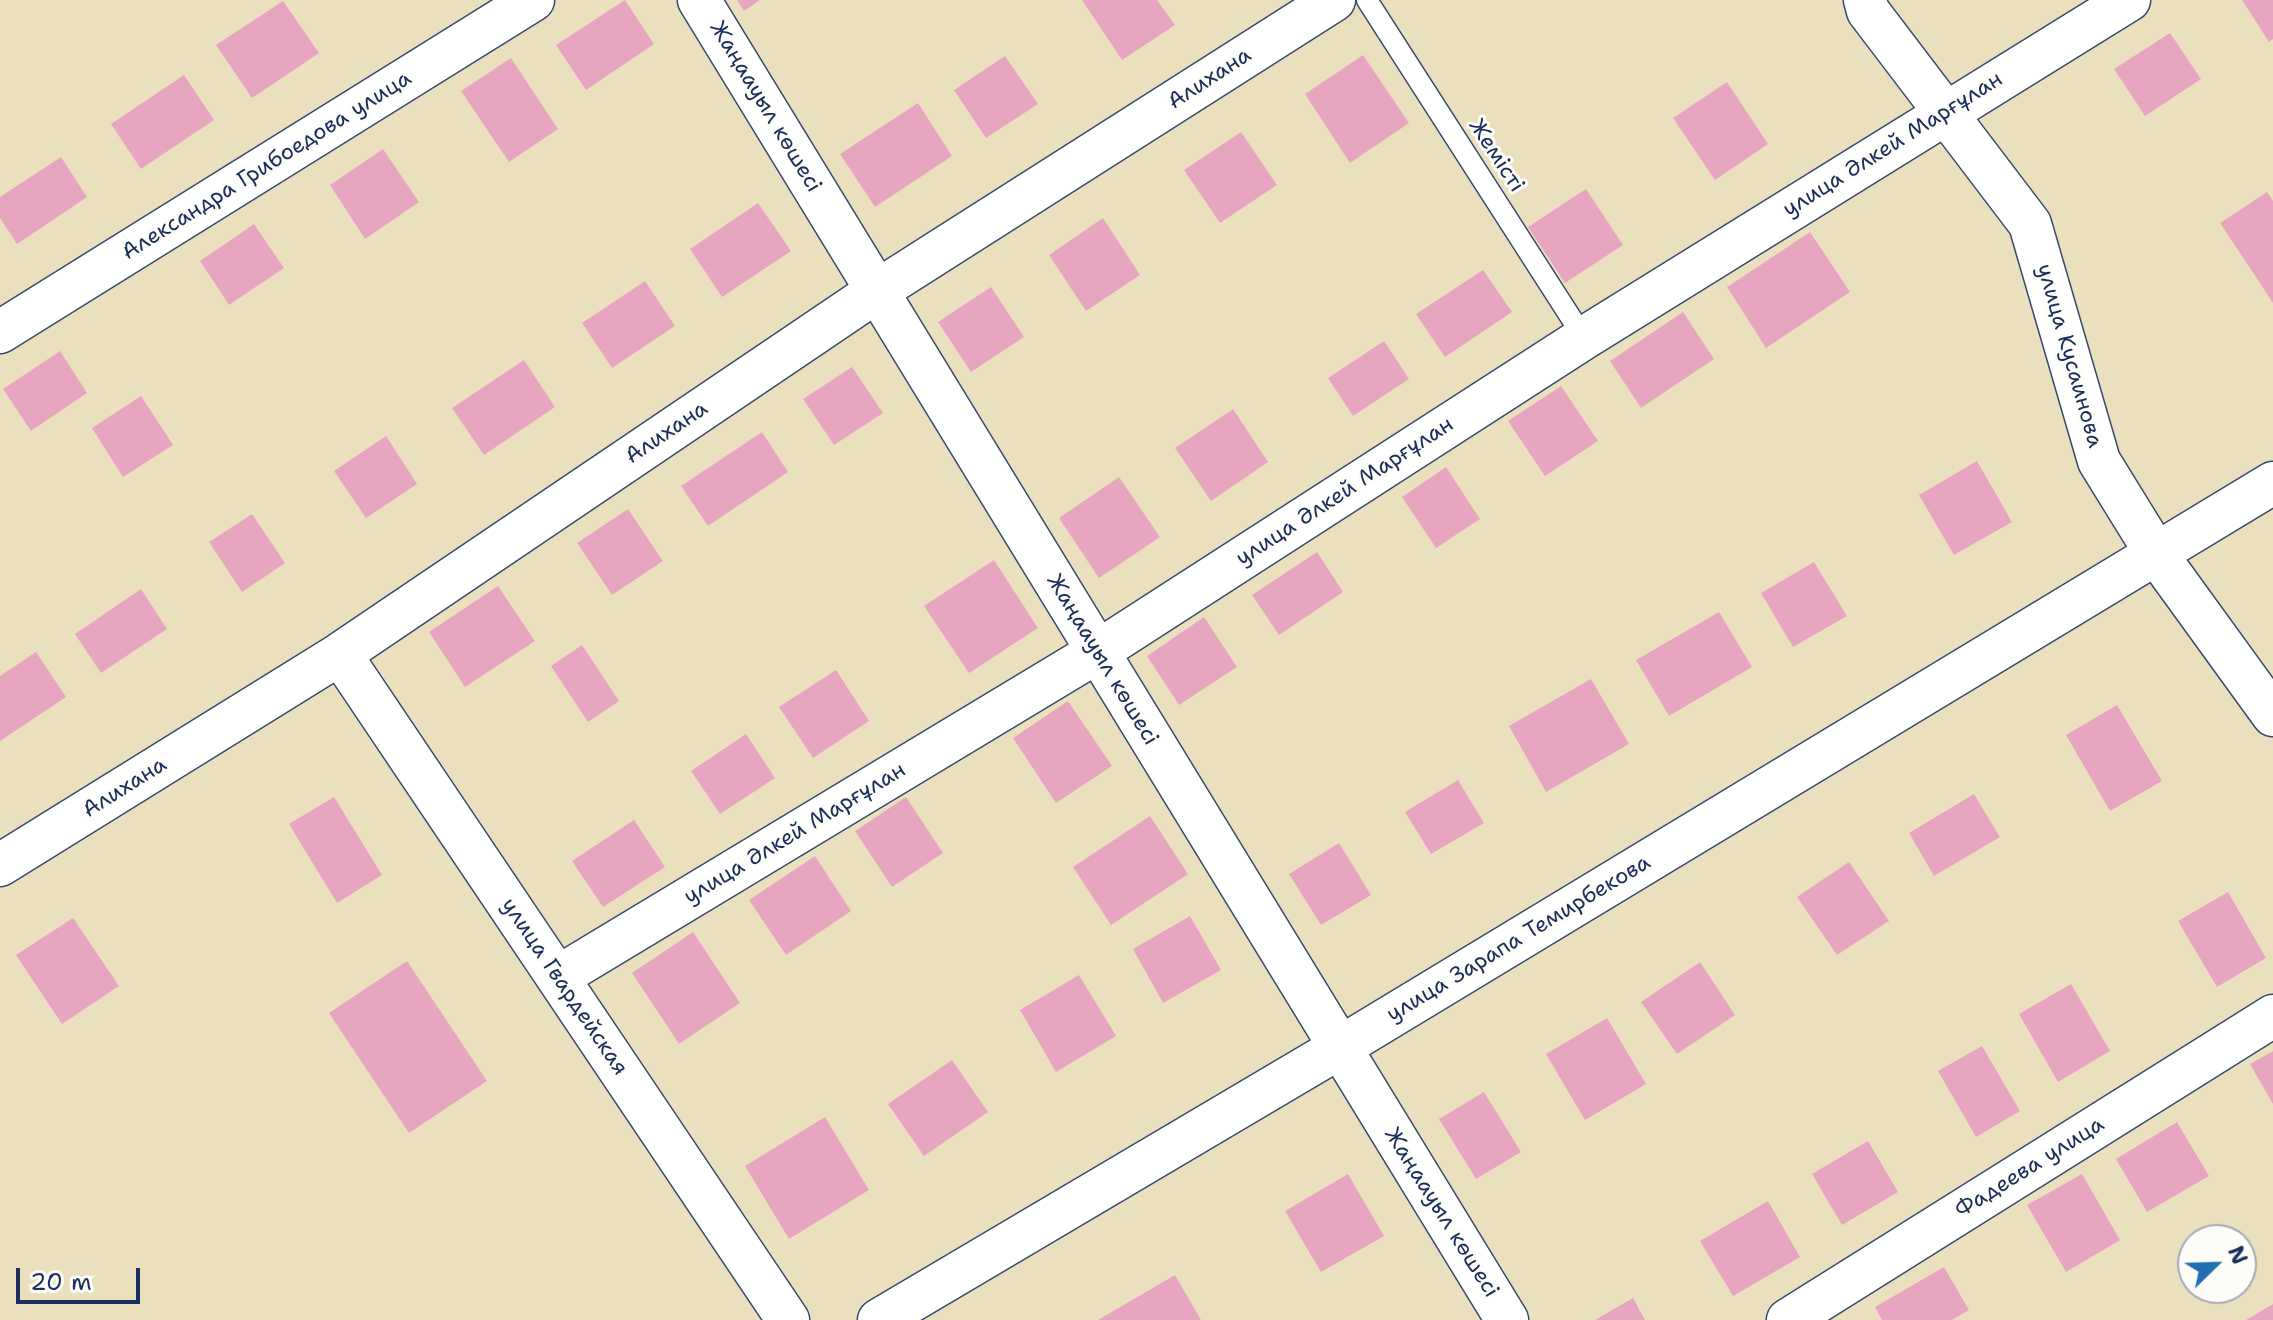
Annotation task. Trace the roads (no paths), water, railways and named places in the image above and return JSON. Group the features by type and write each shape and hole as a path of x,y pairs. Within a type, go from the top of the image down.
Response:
{"street":[{"name":"Александра Грибоедова улица","path":"0,332 533,0"},
{"name":"Жаңаауыл көшесі","path":"699,0 1507,1320"},
{"name":"Алихана","path":"0,865 340,654 877,291 1334,0"},
{"name":"улица Кусаинова","path":"1865,0 1868,11 2030,224 2099,461 2157,555 2273,715"},
{"name":"улица Әлкей Марғұлан","path":"558,977 1097,652 1584,338 1945,111 2129,0"},
{"name":"улица Зарапа Темирбекова","path":"879,1320 1339,1048 2273,483"},
{"name":"улица Гвардейская","path":"340,654 788,1320"},
{"name":"Фадеева улица","path":"1788,1320 2273,1016"}],"lane":[{"name":"Жемісті","path":"1367,0 1584,338"}]}
